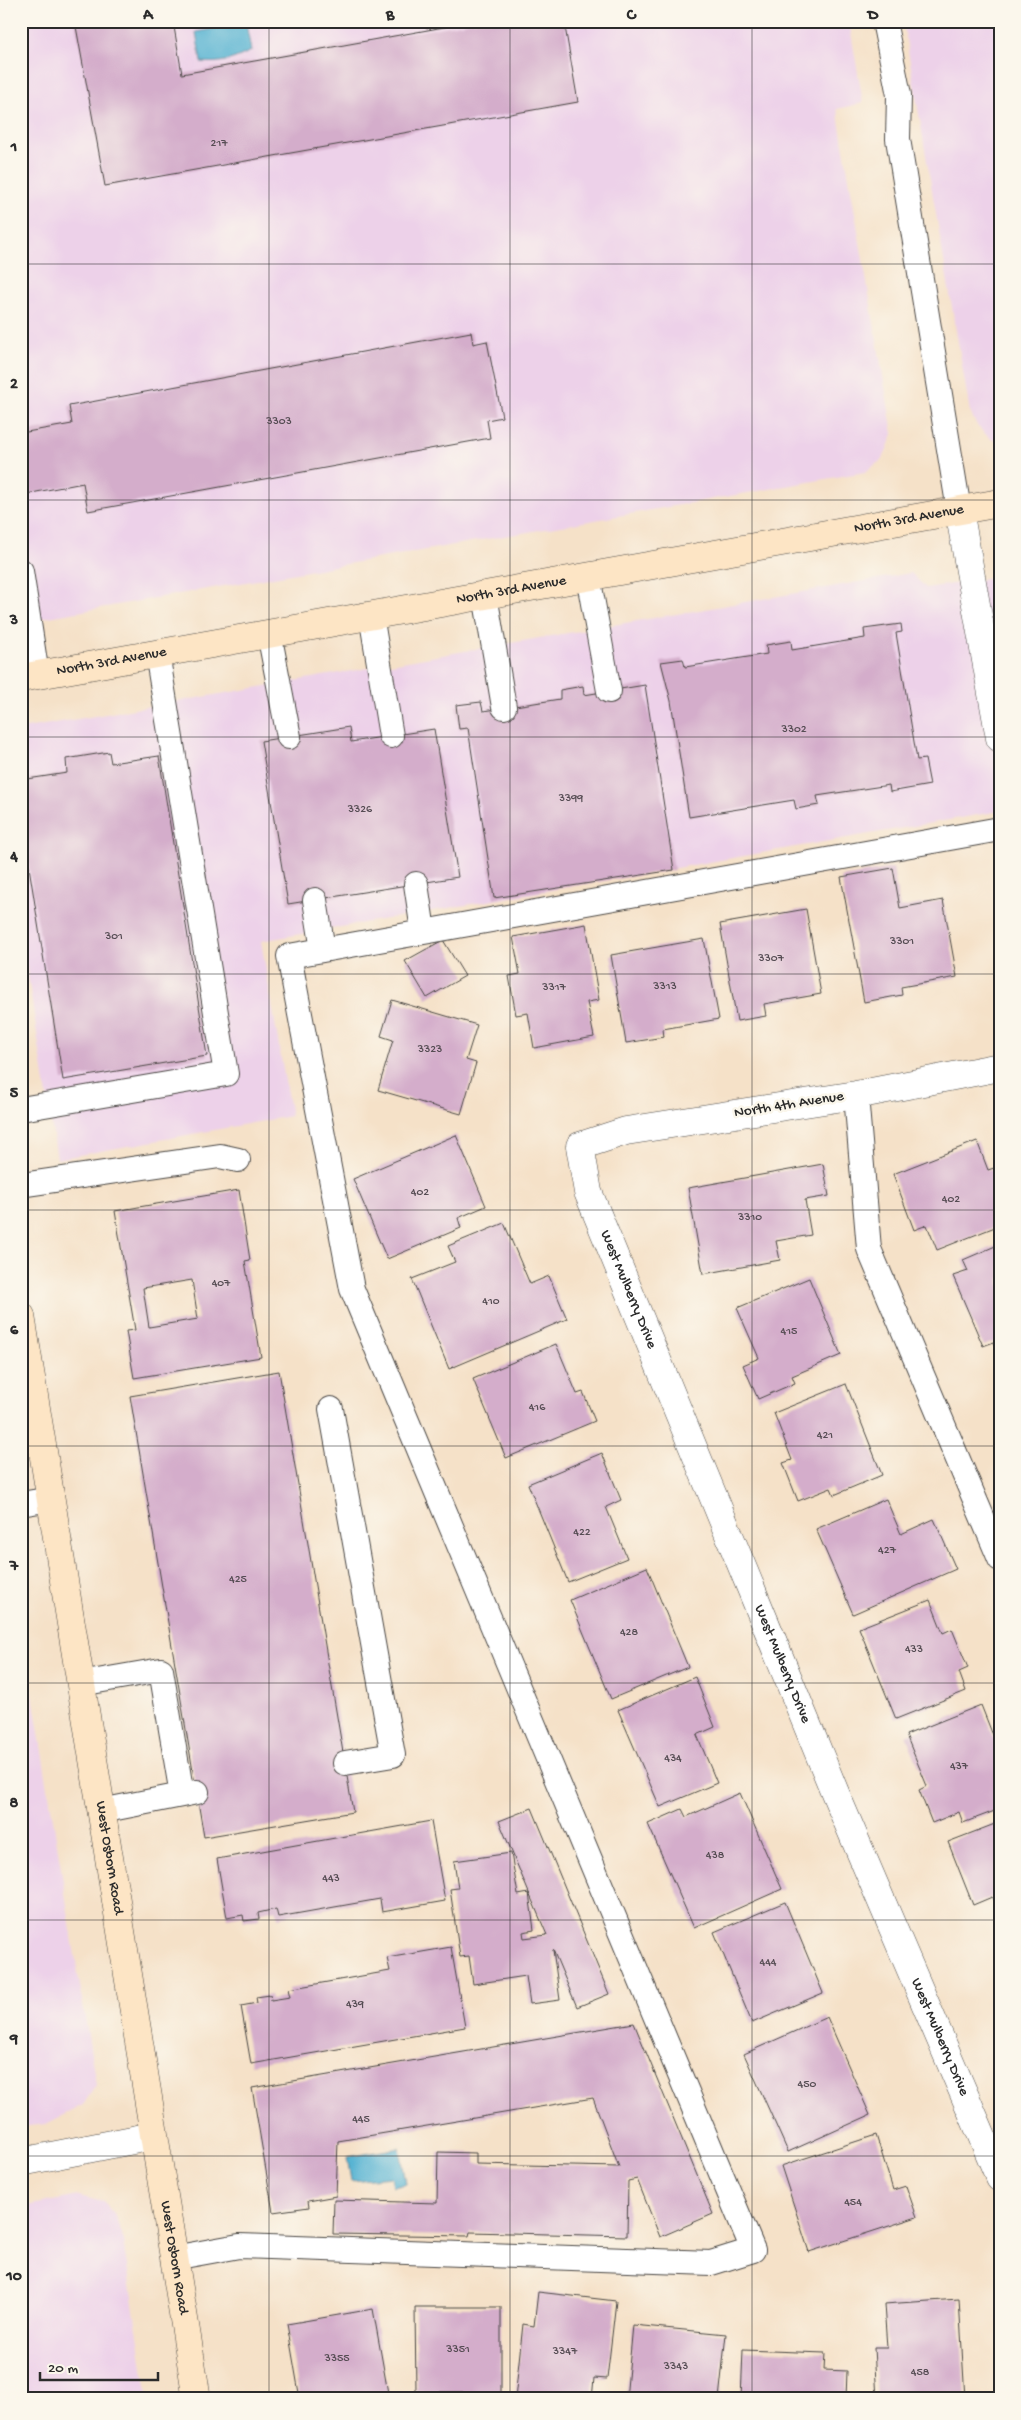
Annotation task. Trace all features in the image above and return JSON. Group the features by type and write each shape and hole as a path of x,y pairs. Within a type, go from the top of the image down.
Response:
{"street":[{"name":"North 3rd Avenue","path":"29,676 1000,503"},
{"path":"959,510 1000,738"},
{"name":"North 4th Avenue","path":"580,1146 626,1131 856,1095 1000,1068"},
{"name":"West Mulberry Drive","path":"580,1146 588,1192 832,1786 1000,2178"},
{"name":"West Osborn Road","path":"21,1316 197,2399"},
{"path":"21,2162 153,2136"}],"lane":[{"path":"884,21 899,95 898,139 959,510"},
{"path":"21,571 24,581 29,676"},
{"path":"588,576 609,691"},
{"path":"485,594 504,707"},
{"path":"370,615 391,736"},
{"path":"269,633 289,737"},
{"path":"21,1109 226,1074 157,653"},
{"path":"173,2258 239,2246 711,2263 753,2250 352,1289 289,956 423,931 553,898 1000,829"},
{"path":"416,884 423,931"},
{"path":"315,900 323,950"},
{"path":"856,1095 869,1249 1000,1559"},
{"path":"21,1185 220,1156 238,1160"},
{"path":"331,1409 393,1755 345,1763"},
{"path":"21,1504 51,1499"},
{"path":"80,1684 161,1670 189,1793 101,1811"}],"shaded area":[{"path":"21,21 849,21 863,103 837,109 893,434 883,459 865,472 21,622"},
{"path":"903,21 1000,21 1000,442 991,439 978,427 970,412"},
{"path":"911,573 926,588 1000,577 1000,811 261,941 291,1116 57,1159 21,932 21,729"},
{"path":"21,1622 96,2085 83,2105 46,2124 21,2127"},
{"path":"79,2196 103,2202 114,2214 122,2234 148,2399 21,2399 21,2207"}],"water":[{"path":"246,23 251,51 227,61 201,62 196,32"},
{"path":"400,2148 406,2184 393,2187 391,2177 351,2181 347,2157"}],"building":[{"path":"75,21 173,21 182,74 478,21 564,21 578,102 105,186"},
{"path":"471,332 473,344 487,341 502,417 487,420 490,438 88,511 83,483 21,495 21,433 72,424 69,406"},
{"path":"901,624 902,632 896,633 917,760 925,759 930,785 890,792 889,785 817,796 819,805 796,809 794,800 689,817 671,701 661,662 683,659 685,667 767,654 766,645 791,641 792,650 865,638 864,629"},
{"path":"645,685 674,870 494,898 468,728 459,729 456,705 481,702 483,711 560,699 560,690 583,686 584,695"},
{"path":"349,727 351,742 434,729 458,877 288,904 261,741"},
{"path":"109,752 111,763 159,756 207,1056 63,1080 21,817 21,780 67,773 66,759"},
{"path":"893,868 900,908 943,900 957,977 901,987 902,995 864,1002 841,877"},
{"path":"806,909 821,994 764,1004 766,1016 737,1021 720,924"},
{"path":"586,924 599,1000 587,1002 594,1037 534,1048 528,1013 516,1015 509,976 520,974 513,937"},
{"path":"704,939 719,1019 663,1029 664,1037 626,1043 611,955"},
{"path":"443,940 465,976 427,998 405,961"},
{"path":"392,1000 477,1025 466,1060 476,1063 461,1114 378,1090 393,1040 381,1036"},
{"path":"456,1135 486,1206 458,1218 461,1228 387,1259 353,1179"},
{"path":"977,1141 988,1170 1000,1166 1000,1225 937,1250 927,1225 914,1230 893,1174"},
{"path":"823,1164 829,1196 805,1200 811,1235 776,1241 780,1260 703,1274 688,1188"},
{"path":"239,1190 250,1260 245,1261 261,1357 134,1378 126,1331 135,1330 115,1211","holes":["192,1280 198,1319 149,1327 143,1288"]},
{"path":"504,1223 530,1284 549,1276 567,1319 449,1369 412,1279 455,1262 448,1246"},
{"path":"1000,1244 1000,1355 994,1342 983,1346 953,1276 968,1271 963,1260"},
{"path":"809,1278 841,1355 792,1376 795,1383 758,1399 743,1365 759,1358 737,1308"},
{"path":"556,1344 577,1394 583,1392 595,1421 506,1458 473,1379"},
{"path":"279,1371 353,1812 204,1837 130,1396"},
{"path":"846,1384 882,1475 834,1495 831,1488 798,1501 783,1463 792,1460 774,1413"},
{"path":"602,1453 621,1500 606,1507 627,1558 568,1582 528,1484"},
{"path":"886,1499 901,1534 934,1519 956,1569 853,1614 816,1529"},
{"path":"647,1567 688,1667 611,1699 570,1600"},
{"path":"930,1600 943,1633 952,1629 968,1668 959,1672 966,1691 896,1719 859,1628"},
{"path":"695,1677 715,1727 697,1735 717,1783 660,1807 618,1710"},
{"path":"981,1705 998,1748 1000,1747 1000,1809 963,1823 959,1812 932,1823 919,1790 927,1786 906,1735"},
{"path":"740,1793 782,1889 694,1928 648,1824 682,1809 686,1817"},
{"path":"532,1808 609,1994 577,2007 553,1950 560,2000 530,2004 526,1976 473,1984 469,1956 460,1957 450,1889 458,1888 454,1861 511,1853 518,1895 529,1893 499,1821","holes":["529,1893 547,1935 524,1938 523,1932 534,1930"]},
{"path":"431,1821 445,1901 382,1912 380,1899 278,1917 276,1909 258,1913 259,1919 244,1921 243,1915 227,1918 217,1859"},
{"path":"1000,1822 1000,1916 992,1897 973,1905 948,1842"},
{"path":"785,1902 823,1993 752,2023 714,1932"},
{"path":"451,1947 465,2027 251,2064 241,2006 257,2003 256,1997 270,1995 271,2000 290,1997 288,1989 390,1971 387,1958"},
{"path":"827,2017 870,2115 788,2152 744,2054"},
{"path":"634,2023 713,2214 660,2237 637,2179 628,2181 627,2236 470,2232 469,2236 333,2234 334,2200 437,2203 438,2152 476,2153 476,2164 619,2167 593,2098 338,2141 336,2196 308,2201 309,2207 273,2212 252,2088"},
{"path":"876,2135 893,2190 906,2186 917,2217 809,2252 781,2166"},
{"path":"538,2292 616,2301 607,2379 594,2378 592,2399 515,2399 523,2324 534,2326"},
{"path":"959,2299 965,2399 877,2399 874,2348 887,2348 884,2304"},
{"path":"415,2307 501,2307 501,2399 463,2399 463,2392 416,2392"},
{"path":"373,2309 388,2393 358,2399 300,2399 287,2324"},
{"path":"633,2325 726,2334 719,2399 626,2399"},
{"path":"743,2350 825,2353 824,2370 847,2371 846,2399 741,2399"}]}
